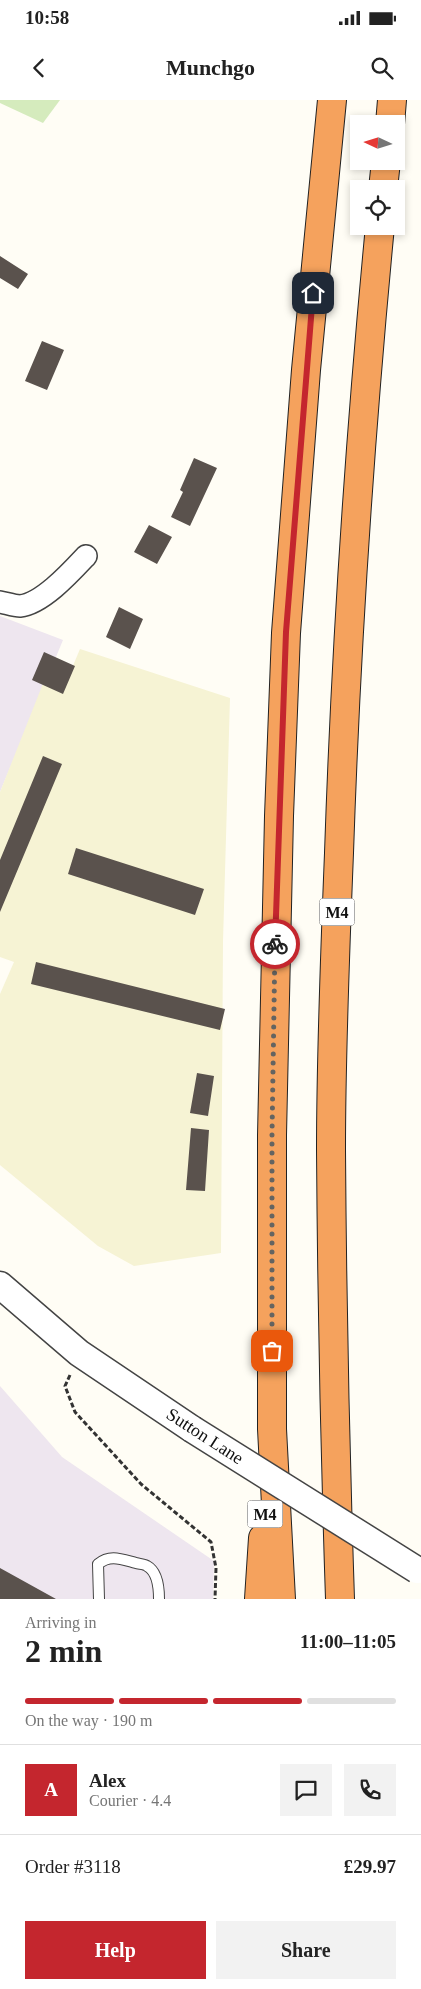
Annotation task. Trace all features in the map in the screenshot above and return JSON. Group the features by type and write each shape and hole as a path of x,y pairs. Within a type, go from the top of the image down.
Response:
{"highway":[{"name":"M4","path":"280,1599 272,1429 272,1135 274,994 286,632 306,370 332,100"},
{"path":"391,115 392,100"},
{"name":"M4","path":"340,1599 331,1147 335,965 352,575 366,373 379,235"},
{"name":"M4","path":"259,1599 272,1429"}],"street":[{"path":"0,602 20,606 38,598 59,583 86,556"},
{"name":"Sutton Lane","path":"0,1286 79,1354 192,1429 419,1571"}],"lane":[{"path":"99,1599 98,1564 105,1558 115,1557 148,1566 159,1586 159,1599"}],"path":[{"path":"79,1354 65,1386 75,1412 141,1484 211,1542 216,1568 215,1599"}],"shaded area":[{"path":"0,616 63,640 0,792"},
{"path":"80,649 230,698 223,942 221,1253 134,1266 98,1246 0,1165 0,994 14,962 0,957 0,792 44,681 64,687"},
{"path":"0,1386 62,1457 214,1561 213,1599 0,1599"}],"green space":[{"path":"0,100 60,100 43,123 0,103"}],"building":[{"path":"0,256 28,274 18,289 0,278"},
{"path":"42,341 64,350 47,390 25,381"},
{"path":"194,458 217,468 190,526 171,517 183,492 180,490"},
{"path":"149,525 172,537 157,564 134,552"},
{"path":"119,607 143,619 130,649 106,637"},
{"path":"44,652 75,666 63,694 32,680"},
{"path":"43,756 62,764 0,912 0,860"},
{"path":"76,848 204,889 195,915 68,874"},
{"path":"36,962 225,1009 220,1030 31,984"},
{"path":"197,1073 214,1076 208,1116 190,1113"},
{"path":"191,1128 209,1130 205,1191 186,1190"},
{"path":"0,1568 56,1599 0,1599"}],"way so far":[{"path":"272,1351 272,1135 275,944"}],"route":[{"path":"275,944 286,632 313,293"}]}
